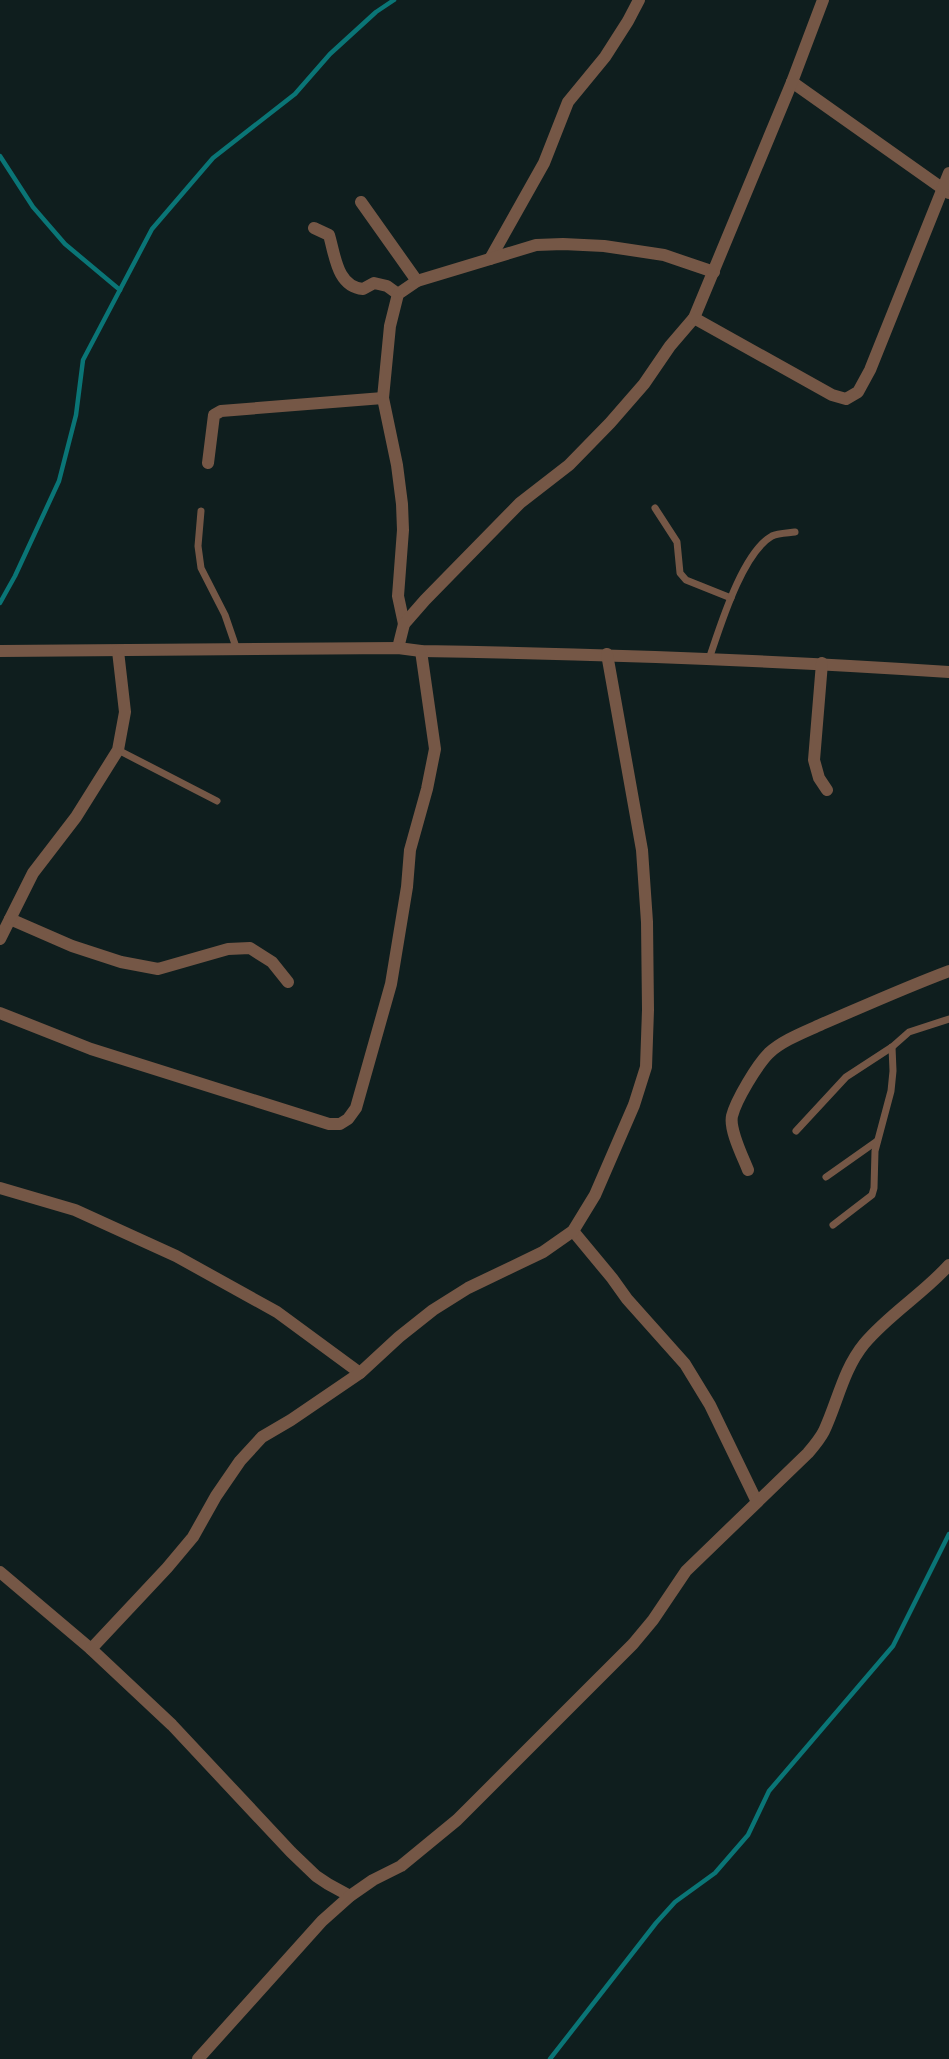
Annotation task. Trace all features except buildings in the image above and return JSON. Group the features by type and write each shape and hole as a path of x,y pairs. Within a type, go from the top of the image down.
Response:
{"street":[{"path":"490,259 544,163 568,102 605,57 639,0"},
{"path":"404,624 439,584 520,504 569,465 610,423 644,384 670,346 694,318 792,82 823,0"},
{"path":"792,82 946,191"},
{"path":"694,318 832,395 846,399 858,392 870,370 946,191 949,173"},
{"path":"361,202 418,281"},
{"path":"314,228 328,235 341,276 348,284 363,289 374,282 386,286 398,294"},
{"path":"398,648 404,624 398,596 403,530 402,504 397,465 383,398 390,326 398,294 418,281 536,244 604,246 664,255 714,272"},
{"path":"208,463 211,426 214,415 221,411 383,398"},
{"path":"0,651 398,648 421,651 607,654 949,672"},
{"path":"0,939 32,873 76,817 118,750 125,712 118,651"},
{"path":"0,1012 91,1049 329,1124 340,1124 348,1119 356,1108 364,1083 390,984 407,887 410,850 432,769 435,749 421,651"},
{"path":"91,1649 167,1568 193,1537 216,1496 240,1461 262,1438 360,1373 399,1337 433,1310 468,1288 543,1252 573,1231 599,1186 634,1105 646,1068 648,1010 647,922 642,850 607,654"},
{"path":"822,664 814,760 819,778 826,790"},
{"path":"10,919 72,946 121,962 158,969 228,950 250,948 272,962 288,982"},
{"path":"748,1170 732,1128 732,1116 755,1070 768,1053 801,1034 949,971"},
{"path":"0,1188 75,1210 176,1256 277,1312 360,1373"},
{"path":"573,1231 627,1299 685,1364 710,1405 757,1502"},
{"path":"198,2059 322,1921 350,1896 373,1880 401,1866 457,1820 633,1644 658,1614 686,1571 808,1453 823,1432 846,1373 864,1344 949,1265"},
{"path":"0,1572 91,1649 172,1725 291,1852 328,1884 350,1896"}],"lane":[{"path":"654,508 677,542 680,573 686,580 730,598"},
{"path":"201,512 198,546 201,568 225,615 237,650"},
{"path":"709,659 730,598 760,545 774,535 794,532"},
{"path":"118,750 217,801"},
{"path":"796,1131 846,1078 892,1047 910,1032 949,1019"},
{"path":"833,1225 872,1195 877,1141 890,1091 893,1071 892,1047"},
{"path":"826,1177 877,1141"}],"waterway":[{"path":"0,603 15,576 59,481 76,415 83,360 152,229 213,158 295,94 330,54 376,12 394,0"},
{"path":"0,156 33,207 65,244 120,290"},
{"path":"550,2059 656,1923 675,1902 715,1873 748,1835 769,1791 893,1646 949,1534"}]}
